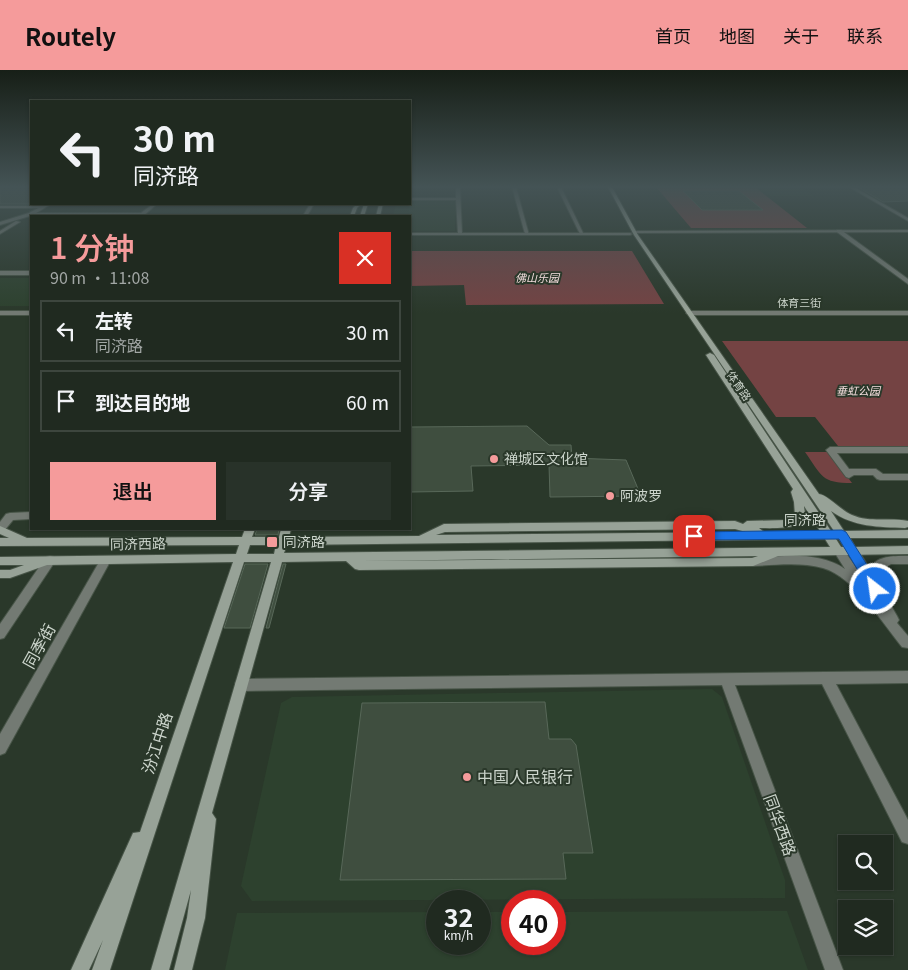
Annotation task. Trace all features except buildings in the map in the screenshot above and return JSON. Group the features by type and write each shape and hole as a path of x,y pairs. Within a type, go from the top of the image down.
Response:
{"main road":[{"name":"体育路","path":"630,229 838,550"},
{"name":"体育路","path":"630,229 852,550"},
{"path":"418,539 444,528 788,524 800,518 800,502 789,475"},
{"path":"800,475 827,503 846,517 861,522 907,527"},
{"path":"735,525 772,535"},
{"name":"同济路","path":"282,541 893,534 907,527"},
{"path":"0,529 28,542"},
{"name":"汾江中路","path":"101,970 250,530"},
{"path":"160,970 286,530"},
{"name":"同济西路","path":"0,542 282,541"},
{"path":"277,557 908,550"},
{"path":"348,556 358,566 754,562 781,551"},
{"name":"同济西路","path":"0,561 277,557"},
{"path":"0,574 10,574 50,560"},
{"path":"183,970 196,918 212,786"},
{"path":"80,970 162,790"}],"street":[{"path":"460,229 460,234"},
{"path":"526,229 527,234"},
{"path":"580,229 582,234"},
{"path":"839,231 908,282"},
{"path":"411,234 908,231"},
{"path":"0,273 30,273"},
{"path":"0,313 30,313"},
{"name":"体育三街","path":"690,314 908,313"},
{"path":"908,450 830,450 848,473 876,472 880,477 908,477"},
{"path":"0,529 10,517 30,516"},
{"path":"838,550 907,645"},
{"name":"体育路","path":"852,550 907,645"},
{"path":"0,634 50,560"},
{"name":"同季街","path":"0,748 106,560"},
{"path":"754,562 804,560 829,565 855,582 907,645"},
{"path":"871,581 876,567 889,560 908,560"},
{"path":"241,685 908,677"},
{"path":"826,678 908,836"},
{"name":"同华西路","path":"726,679 834,970"}],"shaded area":[{"path":"411,229 455,229 455,231 411,231"},
{"path":"0,278 30,278 30,306 0,306"},
{"path":"712,689 722,697 785,880 785,898 566,899 566,890 501,890 501,900 491,900 491,890 426,890 426,900 252,901 241,886 281,703 292,697"},
{"path":"787,911 808,970 225,970 237,913 426,912 426,955 491,955 491,912 501,912 501,955 566,955 566,912"}],"green space":[{"name":"佛山乐园","path":"411,251 632,251 664,304 466,305 464,285 411,286"},
{"name":"垂虹公园","path":"722,341 908,341 908,446 838,446 815,417 776,417"},
{"path":"805,452 829,452 852,483 828,480 819,472"}],"place":[{"name":"禅城区文化馆","path":"494,459"},
{"name":"阿波罗","path":"610,496"},
{"name":"同济路","path":"272,542"},
{"name":"中国人民银行","path":"467,777"}],"route":[{"path":"694,536 842,535 875,589"}]}
